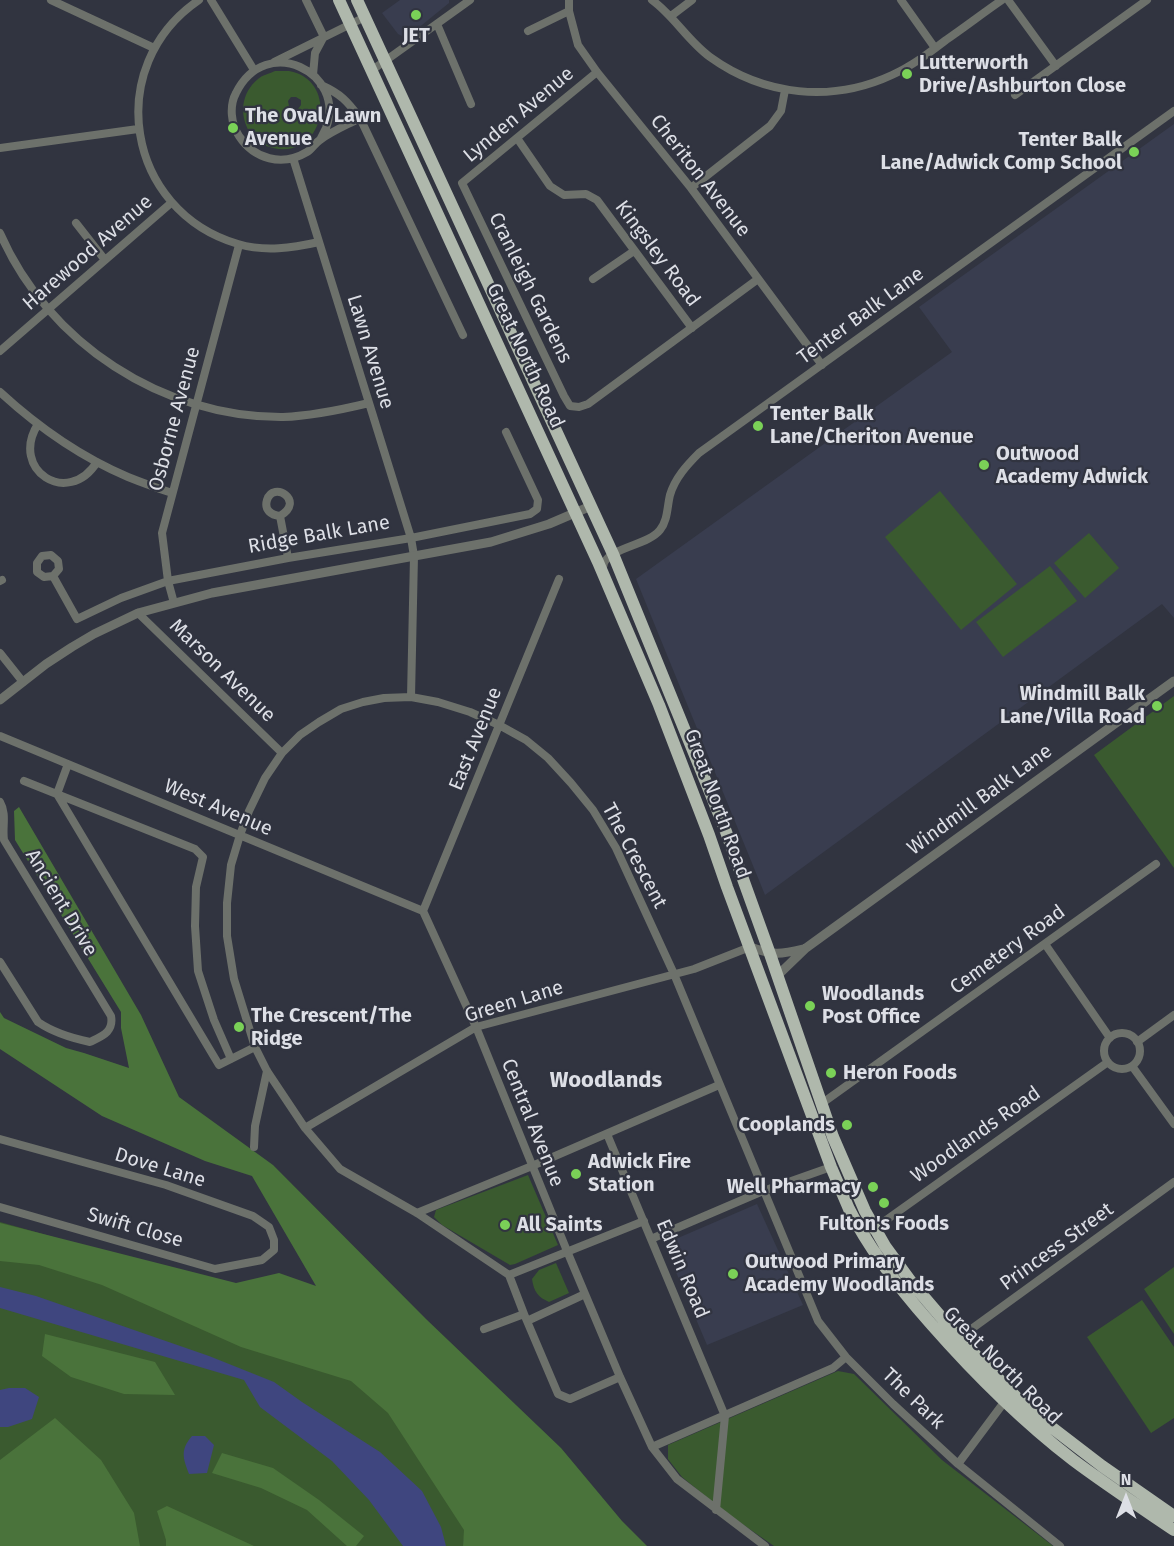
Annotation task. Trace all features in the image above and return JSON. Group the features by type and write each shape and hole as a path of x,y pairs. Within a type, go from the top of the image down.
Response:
{"highway":[{"name":"Great North Road","path":"339,0 592,549 659,705 831,1167 849,1209 885,1246 912,1283 959,1338 1017,1398 1102,1466 1174,1516"},
{"name":"Great North Road","path":"357,0 613,554 725,829 821,1104 869,1231 902,1290 978,1376 1071,1458 1174,1530"}],"street":[{"path":"51,0 154,48"},
{"path":"199,0 187,8 169,27 154,48 143,73 138,101 138,129 144,155 155,180 171,203 191,221 214,235 239,245 266,249 292,248 319,242"},
{"path":"211,0 254,70"},
{"path":"306,0 324,37"},
{"name":"Cheriton Avenue","path":"569,0 569,11 578,45 597,72 691,188 822,365"},
{"path":"652,0 671,16 690,39 709,56 734,72 761,84 785,90 813,93 842,91 868,85 894,75 1002,0"},
{"path":"671,16 692,0"},
{"path":"901,0 935,48"},
{"path":"1008,0 1056,66"},
{"path":"1016,96 1147,0"},
{"path":"372,70 386,62 464,2"},
{"path":"528,31 569,11"},
{"path":"360,118 320,140 308,152 293,158 276,160 259,155 245,145 236,131 231,114 233,97 241,82 254,70 273,63 365,17"},
{"path":"437,24 471,105"},
{"path":"313,75 315,53 324,37"},
{"path":"273,63 299,66 313,75 321,85 327,97 329,112 327,127 320,140"},
{"name":"Lynden Avenue","path":"462,183 597,72"},
{"path":"321,85 341,96 360,118 463,334"},
{"path":"691,188 770,126 781,111 785,90"},
{"name":"Tenter Balk Lane","path":"613,554 651,537 660,530 666,518 675,482 699,453 1174,111"},
{"path":"0,148 138,129"},
{"name":"Kingsley Road","path":"517,138 550,186 564,195 586,194 597,200 692,328"},
{"name":"Lawn Avenue","path":"293,158 411,538 414,556 411,697"},
{"name":"Cranleigh Gardens","path":"462,183 570,406 579,407 588,404 692,328"},
{"name":"Harewood Avenue","path":"0,351 171,203"},
{"path":"76,223 105,260"},
{"path":"0,233 21,274 47,309 79,341 115,368 154,390 196,405 239,414 283,417 326,413 369,404"},
{"name":"Osborne Avenue","path":"174,603 168,581 162,533 239,245"},
{"path":"593,279 634,251"},
{"path":"692,328 758,279"},
{"path":"0,392 56,437 98,462 128,477 172,493"},
{"path":"38,424 29,444 30,456 34,466 50,480 72,483 83,479 98,462"},
{"name":"Ridge Balk Lane","path":"53,576 77,619 121,598 168,581 411,538 530,514 537,509 538,500 506,432"},
{"name":"Ridge Balk Lane","path":"0,700 72,647 138,613 212,593 491,542 549,524 591,506"},
{"path":"280,516 288,558"},
{"path":"592,549 613,554"},
{"path":"602,572 604,563 613,554"},
{"name":"East Avenue","path":"423,911 558,579"},
{"name":"Marson Avenue","path":"138,613 282,753"},
{"path":"0,653 23,682"},
{"name":"Windmill Balk Lane","path":"777,976 806,948 1174,681"},
{"name":"The Crescent","path":"509,1275 417,1213 340,1169 305,1128 267,1071 255,1047 234,979 227,936 227,903 231,865 249,812 265,778 282,753 300,735 341,709 363,702 384,698 411,697 460,709 499,725 526,740 548,758 592,810 616,848 674,974 818,1321 846,1357"},
{"name":"West Avenue","path":"0,736 423,911"},
{"path":"57,794 68,764"},
{"path":"24,782 195,849 203,857 196,887 195,926 198,971 214,1020 231,1059"},
{"path":"57,794 219,1065 255,1047"},
{"name":"Ancient Drive","path":"0,802 5,820 2,830 4,840 111,1016 112,1024 108,1032 90,1042 70,1038 47,1028 38,1022 0,962"},
{"name":"Cemetery Road","path":"821,1104 1156,864"},
{"name":"Central Avenue","path":"423,911 476,1027 585,1294 652,1447"},
{"path":"1045,944 1110,1038"},
{"path":"750,947 770,954"},
{"name":"Green Lane","path":"305,1128 476,1027 694,969 750,947"},
{"name":"Windmill Balk Lane","path":"770,954 806,948"},
{"path":"1137,1042 1174,1015"},
{"path":"1125,1034 1137,1042 1140,1052 1132,1066 1118,1069 1107,1062 1104,1052 1110,1038 1125,1034"},
{"name":"Woodlands Road","path":"869,1231 1107,1062"},
{"path":"1132,1066 1174,1124"},
{"path":"254,1147 255,1126 267,1071"},
{"path":"417,1213 719,1085"},
{"name":"Edwin Road","path":"607,1134 725,1416"},
{"name":"Dove Lane","path":"0,1139 166,1185 253,1216 269,1227 274,1240 274,1250 262,1260"},
{"path":"651,1239 763,1191 831,1167"},
{"name":"Princess Street","path":"959,1338 1174,1182"},
{"name":"Swift Close","path":"0,1207 215,1269 262,1260"},
{"path":"620,1377 570,1399 558,1394 509,1275 644,1221"},
{"path":"484,1329 525,1317 585,1294"},
{"path":"765,1546 677,1479 652,1447 833,1368 846,1357"},
{"name":"The Park","path":"846,1357 958,1464 1060,1546"},
{"path":"958,1464 1005,1401"},
{"path":"716,1510 725,1416"}],"shaded area":[{"path":"400,0 449,0 449,3 406,38 398,34 382,13"},
{"name":"Outwood Academy Adwick","path":"1174,124 1174,618 1162,604 765,895 636,579 952,352 919,307"},
{"name":"Outwood Primary Academy Woodlands","path":"757,1204 803,1305 707,1345 664,1244"}],"green space":[{"path":"275,71 289,71 305,77 315,89 320,102 320,117 314,131 305,142 291,149 273,148 260,143 250,133 244,119 243,104 248,91 260,78","holes":["291,97 301,100 301,105 298,109 293,110 288,101"]},
{"path":"940,491 1017,584 961,630 885,537"},
{"path":"1089,533 1119,568 1085,598 1054,563"},
{"path":"1050,566 1077,601 1003,657 976,622"},
{"path":"1174,696 1174,868 1094,755"},
{"path":"19,807 141,1015 179,1097 273,1165 426,1319 561,1448 622,1521 647,1546 463,1546 464,1530 388,1413 351,1381 241,1347 102,1285 39,1265 0,1261 0,1223 236,1283 279,1273 316,1286 252,1176 205,1161 102,1116 0,1049 0,1012 4,1018 66,1048 129,1068 121,1028 121,1012 15,840 14,811"},
{"path":"528,1175 558,1245 510,1265 442,1225 434,1217 436,1210"},
{"path":"0,1222 350,1320 465,1530 463,1546 0,1546"},
{"path":"556,1263 569,1293 549,1302 537,1294 532,1279 539,1270"},
{"path":"1174,1267 1174,1334 1144,1289"},
{"path":"1142,1300 1174,1347 1174,1418 1151,1433 1087,1337"},
{"path":"45,1334 155,1362 175,1395 124,1394 71,1377 42,1356"},
{"path":"838,1371 854,1374 942,1460 1053,1546 774,1546 725,1512 682,1477 668,1459 668,1445"},
{"path":"55,1418 101,1460 134,1513 140,1546 0,1546 0,1460"},
{"path":"222,1453 273,1468 319,1500 364,1536 356,1546 347,1546 307,1510 261,1488 212,1473"},
{"path":"167,1506 254,1546 166,1546 157,1511"}],"water":[{"path":"0,1287 36,1296 209,1356 274,1382 380,1452 422,1491 441,1527 446,1546 403,1546 369,1500 332,1461 260,1407 244,1380 0,1308"},
{"path":"25,1388 39,1397 32,1419 8,1427 0,1427 0,1390"},
{"path":"192,1436 205,1436 214,1445 207,1473 189,1474 184,1450"}],"place":[{"name":"JET","path":"416,15"},
{"name":"Lutterworth Drive/Ashburton Close","path":"907,74"},
{"name":"The Oval/Lawn Avenue","path":"233,128"},
{"name":"Tenter Balk Lane/Adwick Comp School","path":"1134,152"},
{"name":"Tenter Balk Lane/Cheriton Avenue","path":"758,426"},
{"name":"Outwood Academy Adwick","path":"984,465"},
{"name":"Windmill Balk Lane/Villa Road","path":"1157,706"},
{"name":"Woodlands Post Office","path":"810,1006"},
{"name":"The Crescent/The Ridge","path":"239,1027"},
{"name":"Heron Foods","path":"831,1073"},
{"name":"Cooplands","path":"847,1125"},
{"name":"Adwick Fire Station","path":"576,1174"},
{"name":"Well Pharmacy","path":"873,1187"},
{"name":"Fulton's Foods","path":"884,1203"},
{"name":"All Saints","path":"505,1225"},
{"name":"Outwood Primary Academy Woodlands","path":"733,1274"}],"district":[{"name":"Woodlands","path":"606,1081"}]}
